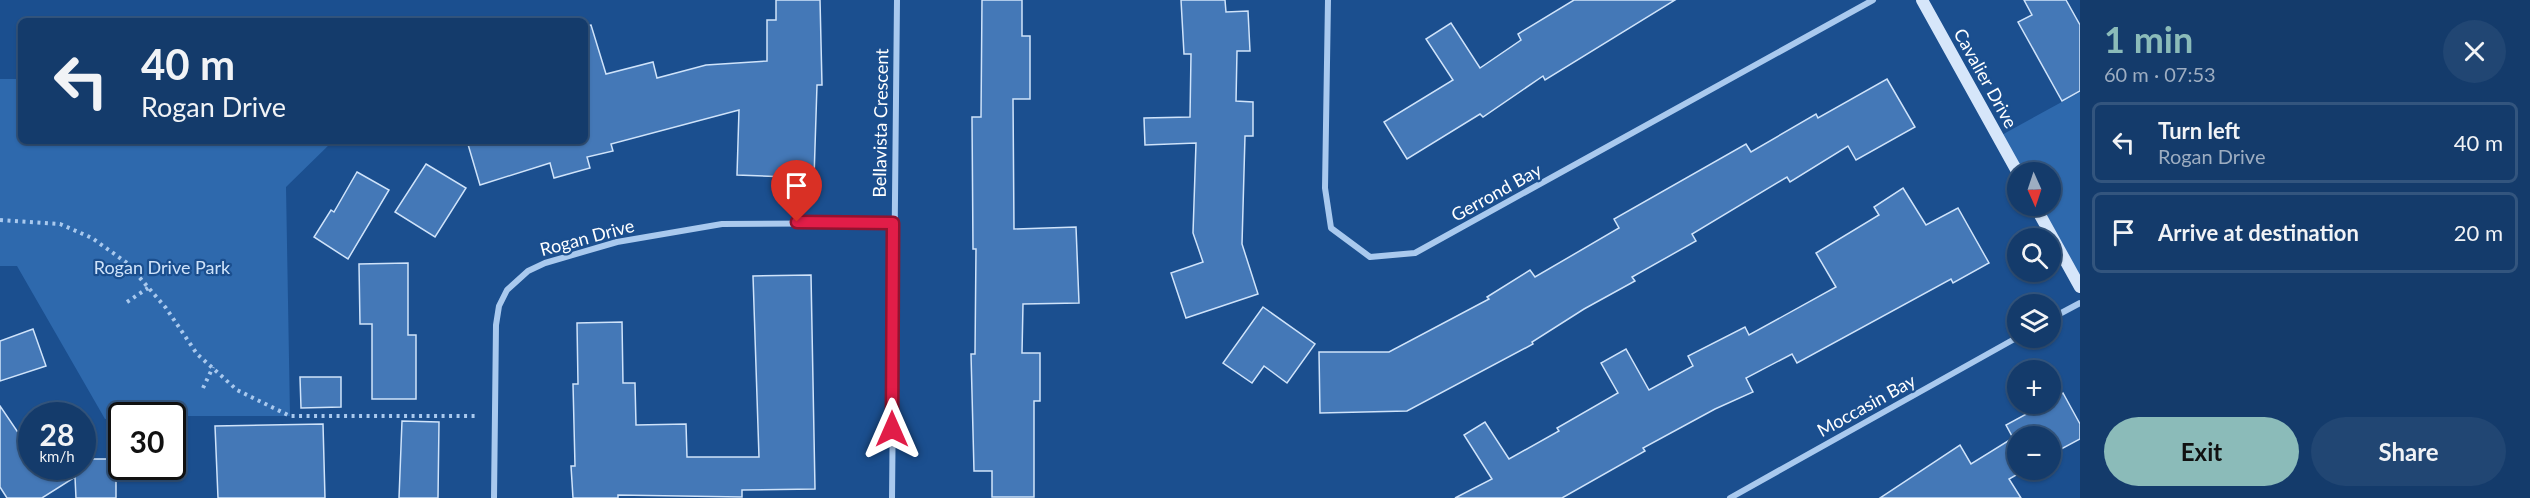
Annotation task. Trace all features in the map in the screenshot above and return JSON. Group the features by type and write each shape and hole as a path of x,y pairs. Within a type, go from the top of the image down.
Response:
{"street":[{"name":"Bellavista Crescent","path":"892,498 897,0"},
{"name":"Gerrond Bay","path":"1328,0 1324,188 1331,228 1370,257 1415,254 1873,0"},
{"name":"Cavalier Drive","path":"1922,0 2012,162"},
{"path":"2041,216 2080,287"},
{"name":"Rogan Drive","path":"494,498 496,325 499,306 514,281 528,271 545,263 617,242 722,224 893,223"},
{"path":"2061,313 2080,303"},
{"name":"Moccasin Bay","path":"1730,498 2007,344"}],"path":[{"path":"0,220 60,224 92,238 127,263 166,308 197,354 237,390 290,416 496,416"},
{"path":"127,302 148,288"},
{"path":"203,388 213,367"}],"green space":[{"name":"Rogan Drive Park","path":"0,79 18,79 18,144 330,144 286,187 290,416 186,416 186,402 108,402 108,419 105,419 17,266 0,266"},
{"path":"2080,92 2080,287 2061,253 2061,228 2047,228 2041,216 2061,216 2061,162 2012,162 1998,137"}],"building":[{"path":"776,0 820,0 822,85 817,85 814,178 737,175 739,110 611,144 613,151 587,157 590,168 554,178 550,163 480,185 468,144 588,144 588,26 591,25 606,74 653,62 657,78 706,65 767,61 767,20 776,20"},
{"path":"982,0 1022,0 1022,36 1030,36 1030,99 1013,99 1014,229 1076,227 1079,303 1023,304 1022,353 1040,353 1040,401 1034,401 1034,497 992,497 992,471 974,471 971,354 975,354 976,249 973,249 972,117 981,117"},
{"path":"1181,0 1225,0 1226,12 1248,11 1250,51 1237,51 1236,101 1253,102 1253,136 1245,136 1242,244 1258,294 1186,318 1171,273 1203,262 1193,233 1196,143 1145,145 1144,118 1190,117 1191,54 1184,54"},
{"path":"1574,0 1675,0 1545,80 1543,76 1483,117 1480,114 1407,159 1384,122 1453,80 1426,39 1451,23 1480,68 1521,40 1518,34"},
{"path":"2024,0 2066,0 2080,25 2080,91 2062,101 2018,22 2032,15"},
{"path":"1887,79 1915,127 1856,160 1848,146 1790,182 1787,177 1692,234 1696,241 1632,277 1635,281 1584,309 1532,342 1533,344 1407,411 1320,413 1319,352 1389,352 1489,299 1487,297 1530,270 1535,277 1619,228 1614,219 1746,144 1751,152 1816,114 1818,118"},
{"path":"426,164 466,188 435,237 395,212"},
{"path":"357,172 389,190 348,259 314,237 331,210 334,212"},
{"path":"1903,188 1926,225 1958,208 1989,263 1953,283 1951,279 1797,363 1792,354 1746,378 1753,392 1715,409 1643,448 1645,451 1562,498 1455,498 1492,479 1464,435 1485,422 1509,459 1559,431 1557,428 1618,393 1601,363 1626,349 1649,390 1693,366 1688,356 1745,327 1749,335 1836,287 1816,253 1879,215 1874,207"},
{"path":"408,263 408,335 416,335 416,399 372,399 372,324 360,324 359,264"},
{"path":"811,275 815,489 742,490 742,497 618,495 618,498 573,498 571,466 575,466 573,384 578,384 577,323 622,322 623,383 635,383 636,425 686,424 687,457 759,457 753,276"},
{"path":"1263,307 1315,344 1287,383 1264,366 1252,383 1223,363"},
{"path":"33,329 46,366 0,381 0,341"},
{"path":"300,377 341,377 341,407 301,408"},
{"path":"2063,393 2080,424 2080,439 2061,449 2061,426 2007,427 2006,425 2026,414 2061,414 2061,394"},
{"path":"0,406 18,433 18,480 70,480 42,498 7,498 0,487"},
{"path":"402,421 439,422 438,498 399,498"},
{"path":"323,424 325,498 218,498 215,426"},
{"path":"2007,442 2007,480 2010,480 2021,498 1880,498 1960,445 1971,464"},
{"path":"96,459 108,459 108,480 116,480 116,498 76,498 75,480 96,480"}],"route":[{"path":"797,222 893,223 892,429"}]}
